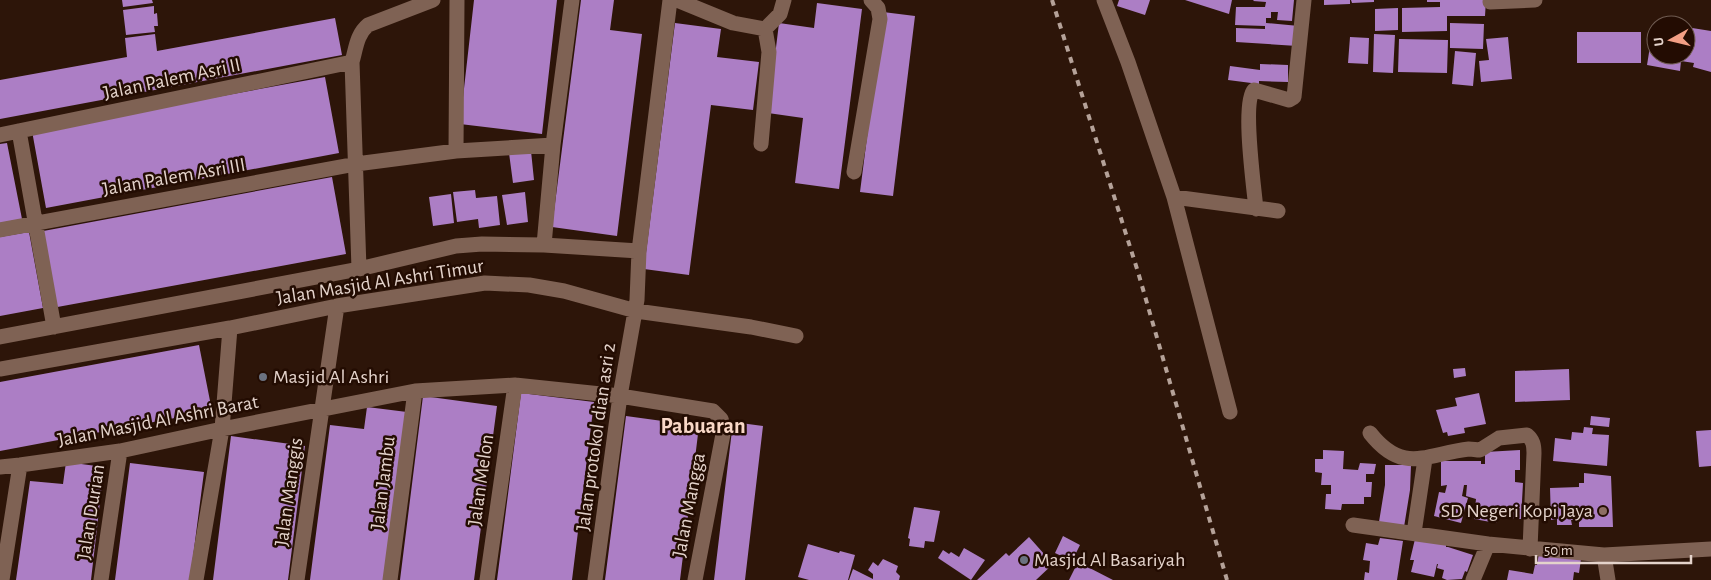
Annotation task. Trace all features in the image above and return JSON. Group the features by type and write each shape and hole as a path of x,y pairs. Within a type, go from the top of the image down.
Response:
{"street":[{"path":"359,269 352,62 361,31 368,25 433,0"},
{"path":"456,151 457,0"},
{"path":"544,245 553,146 572,0"},
{"name":"Jalan protokol dian asri 2","path":"595,580 620,396 636,305 639,250 670,0"},
{"path":"677,0 733,23 765,29"},
{"path":"765,29 780,14 784,0"},
{"path":"854,172 880,19 878,8 871,0"},
{"path":"1104,0 1174,197 1230,412"},
{"path":"1256,208 1249,128 1249,98 1254,90 1289,100 1294,97 1304,0"},
{"path":"1490,2 1535,0"},
{"path":"761,144 769,52 765,29"},
{"name":"Jalan Palem Asri II","path":"0,135 352,62"},
{"path":"19,131 54,327"},
{"name":"Jalan Palem Asri III","path":"0,230 356,164 456,151 553,146"},
{"path":"1174,197 1278,211"},
{"path":"0,337 359,269 456,246 482,244 544,245 639,250"},
{"name":"Jalan Masjid Al Ashri Timur","path":"0,369 230,328 337,306 485,283 529,285 796,336"},
{"name":"Jalan Manggis","path":"297,580 337,306"},
{"path":"196,580 222,429 230,328"},
{"name":"Jalan Masjid Al Ashri Barat","path":"0,467 120,451 415,391 515,386 620,396 713,411"},
{"name":"Jalan Melon","path":"487,580 515,386"},
{"name":"Jalan Jambu","path":"390,580 415,391"},
{"name":"Jalan Mangga","path":"696,580 724,429 721,419 713,411"},
{"path":"1370,434 1381,446 1397,457 1425,459 1471,449 1480,450 1499,438 1527,435 1534,444 1530,549"},
{"name":"Jalan Durian","path":"101,580 120,451"},
{"path":"1414,533 1425,459"},
{"path":"2,580 20,465"},
{"path":"1353,525 1488,544 1604,555 1711,549"},
{"path":"1473,580 1488,544"},
{"path":"1604,555 1608,580"}],"building":[{"path":"122,0 152,0 153,3 123,7"},
{"path":"474,0 557,0 542,134 460,124"},
{"path":"581,0 614,0 610,30 642,34 617,236 552,227"},
{"path":"1119,0 1150,0 1145,15 1117,6"},
{"path":"1185,0 1232,0 1229,14"},
{"path":"1254,0 1294,0 1292,21 1277,20 1278,12 1271,12 1271,18 1266,18 1266,23 1299,26 1297,46 1236,42 1236,28 1265,29 1265,26 1235,25 1236,7 1265,7 1266,2"},
{"path":"1324,0 1350,0 1350,4 1324,5"},
{"path":"1351,0 1374,0 1374,2 1352,3"},
{"path":"1427,0 1486,0 1485,16 1447,16 1447,31 1402,32 1402,8 1440,7 1440,2 1427,2"},
{"path":"817,3 862,9 839,189 795,183 803,118 768,113 779,23 814,28"},
{"path":"154,6 154,14 157,13 158,26 154,26 155,32 126,35 123,10"},
{"path":"1398,8 1398,30 1375,31 1375,9"},
{"path":"883,12 915,16 893,196 860,192"},
{"path":"335,18 342,55 0,119 0,80 127,57 125,38 155,34 157,51"},
{"path":"675,23 721,29 717,57 759,62 753,110 711,105 689,275 644,269"},
{"path":"1450,23 1484,24 1483,49 1450,48"},
{"path":"1696,29 1711,31 1711,72 1693,67 1696,65"},
{"path":"1577,32 1641,32 1641,63 1577,63"},
{"path":"1374,34 1395,35 1393,73 1373,72"},
{"path":"1350,37 1369,38 1368,64 1348,63"},
{"path":"1508,37 1512,79 1481,82 1479,61 1489,60 1486,39"},
{"path":"1399,39 1448,40 1447,73 1398,72"},
{"path":"1455,51 1476,53 1473,86 1452,84"},
{"path":"1260,64 1288,65 1288,82 1259,81 1259,84 1228,80 1230,66 1260,70"},
{"path":"1647,65 1681,65 1680,71"},
{"path":"325,77 339,153 46,208 32,131"},
{"path":"7,143 22,219 0,223 0,144"},
{"path":"531,151 534,180 513,183 509,153"},
{"path":"332,177 346,254 52,308 38,232"},
{"path":"475,190 476,198 497,196 500,225 479,228 478,219 457,222 453,192"},
{"path":"525,192 528,222 507,225 502,195"},
{"path":"451,194 454,223 433,226 429,197"},
{"path":"29,232 43,308 0,316 0,237"},
{"path":"199,345 212,411 0,451 0,382"},
{"path":"1465,368 1466,376 1454,378 1453,369"},
{"path":"1569,369 1570,400 1515,402 1515,371"},
{"path":"521,393 594,402 572,580 497,580"},
{"path":"1479,393 1486,424 1464,428 1465,433 1448,436 1447,432 1443,433 1436,410 1457,406 1455,398"},
{"path":"423,396 497,406 474,580 400,580"},
{"path":"367,407 407,412 385,580 310,580 330,425 364,429"},
{"path":"626,416 699,426 680,580 605,580"},
{"path":"1591,416 1610,418 1609,427 1590,425"},
{"path":"733,422 763,426 745,580 714,580"},
{"path":"1584,427 1593,428 1592,434 1609,435 1607,466 1553,461 1555,438 1571,440 1572,432 1583,433"},
{"path":"1711,430 1711,466 1699,467 1696,431"},
{"path":"231,436 305,446 288,580 213,580"},
{"path":"1323,450 1344,451 1343,469 1358,470 1360,463 1376,464 1374,474 1366,474 1366,482 1372,482 1371,497 1364,497 1364,504 1342,504 1341,510 1325,509 1326,494 1331,494 1331,485 1321,485 1322,473 1315,472 1315,459 1323,459"},
{"path":"1520,450 1520,470 1515,470 1515,482 1523,483 1521,519 1500,517 1496,523 1474,519 1476,499 1466,496 1467,485 1464,485 1462,496 1468,498 1461,523 1434,516 1439,492 1445,493 1447,485 1441,486 1441,461 1481,461 1481,464 1485,464 1485,452"},
{"path":"66,462 104,467 91,580 16,580 30,481 63,484"},
{"path":"130,463 204,472 190,580 115,580"},
{"path":"1385,465 1411,465 1410,490 1404,527 1379,522 1385,485"},
{"path":"1584,473 1611,476 1613,527 1579,527 1579,520 1571,520 1572,525 1557,525 1557,519 1551,520 1550,488 1579,487 1579,483 1584,483"},
{"path":"914,507 940,511 934,542 925,541 924,548 909,546 910,539 908,538"},
{"path":"1063,536 1080,545 1072,561 1055,553"},
{"name":"Masjid Al Basariyah","path":"1029,537 1053,564 1036,580 977,580 1006,553 1009,556"},
{"path":"1380,538 1403,541 1397,580 1364,580 1365,572 1369,573 1370,561 1363,560 1366,543 1378,545"},
{"path":"1415,539 1446,542 1446,547 1473,555 1467,572 1465,571 1462,579 1447,580 1442,578 1444,570 1437,568 1438,564 1434,577 1411,572 1414,560 1410,560"},
{"path":"808,544 839,553 840,551 855,555 848,580 809,580 798,577"},
{"path":"964,548 985,560 971,580 938,558 943,550 959,557"},
{"path":"1539,553 1581,559 1579,573 1574,572 1573,580 1507,580 1509,570 1533,574"},
{"path":"883,559 898,566 896,572 900,576 899,580 849,580 853,569 873,579 873,574 868,570 873,562 878,566"},
{"path":"1078,562 1113,580 1069,580"}],"railway":[{"path":"1052,0 1138,272 1227,580"}],"place":[{"name":"Masjid Al Ashri","path":"263,377"},
{"name":"SD Negeri Kopi Jaya","path":"1603,511"},
{"name":"Masjid Al Basariyah","path":"1024,560"}],"district":[{"name":"Pabuaran","path":"703,426"}]}
